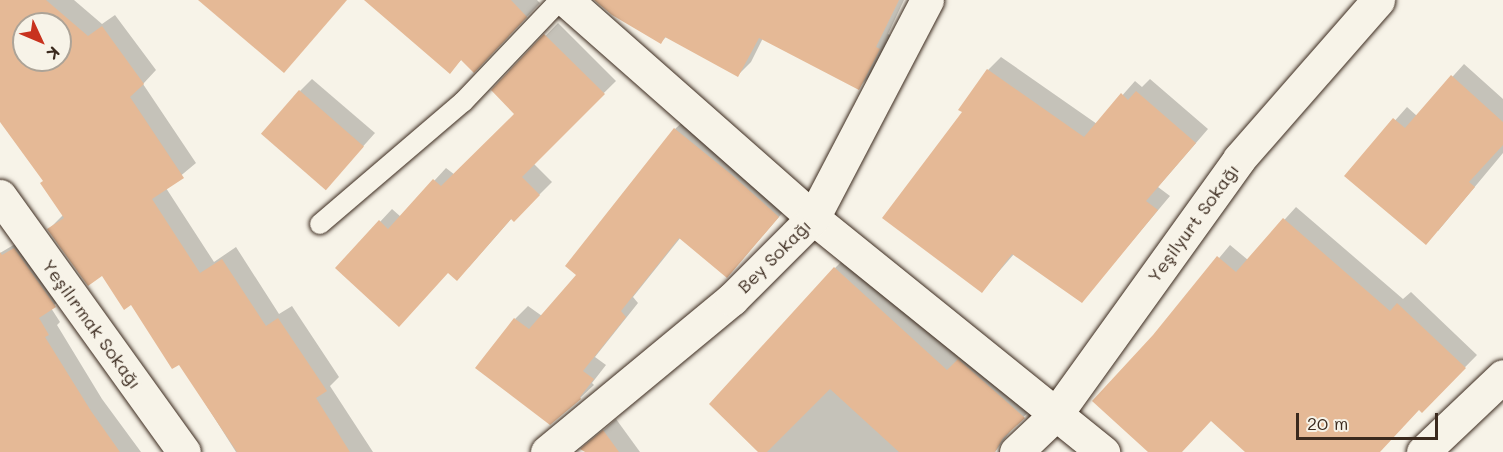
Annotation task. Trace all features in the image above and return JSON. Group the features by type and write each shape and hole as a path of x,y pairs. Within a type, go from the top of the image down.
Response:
{"street":[{"path":"566,0 813,218 1103,452"},
{"name":"Bey Sokağı","path":"548,452 732,299 813,218 927,0"},
{"name":"Yeşilyurt Sokağı","path":"1016,452 1056,414 1239,159 1378,0"},
{"name":"Yeşilırmak Sokağı","path":"1,201 184,452"},
{"path":"1427,450 1503,376"}],"lane":[{"path":"320,224 463,102 561,0"}],"building":[{"path":"0,0 46,0 60,12 12,12 12,72 72,72 72,22 88,36 102,26 144,84 130,97 184,178 152,199 200,273 222,259 266,326 278,318 327,391 316,398 350,452 237,452 179,365 172,369 131,305 124,310 102,276 88,286 47,229 64,218 40,183 43,181 0,122"},
{"path":"198,0 347,0 284,73"},
{"path":"364,0 511,0 527,17 474,73 461,60 450,74"},
{"path":"594,0 899,0 876,47 880,49 859,90 759,38 738,77 665,37 661,44 612,15"},
{"path":"544,34 605,94 522,177 540,195 514,222 511,219 457,281 448,273 399,327 335,268 379,220 388,229 433,179 441,186 514,114 491,90"},
{"path":"987,69 1084,137 1121,93 1128,100 1136,91 1196,143 1146,201 1158,210 1082,303 1012,254 982,293 882,218 962,112 958,110"},
{"path":"1451,75 1503,122 1503,145 1469,182 1475,187 1426,245 1344,176 1393,118 1405,128"},
{"path":"299,90 364,146 326,190 261,134"},
{"path":"674,128 779,217 727,278 679,238 621,311 626,317 583,371 594,379 580,397 581,399 550,425 475,368 514,318 529,329 576,275 565,266"},
{"path":"1283,218 1390,311 1397,303 1466,368 1422,413 1419,410 1380,452 1245,452 1211,421 1182,452 1148,452 1092,401 1153,335 1217,256 1236,272"},
{"path":"14,248 56,307 39,318 49,335 45,337 91,411 120,452 0,452 0,252 2,255"},
{"path":"834,267 947,370 958,359 1025,418 1003,438 995,452 899,452 830,389 767,452 758,452 709,404"},
{"path":"603,430 619,452 585,452 580,449"}]}
